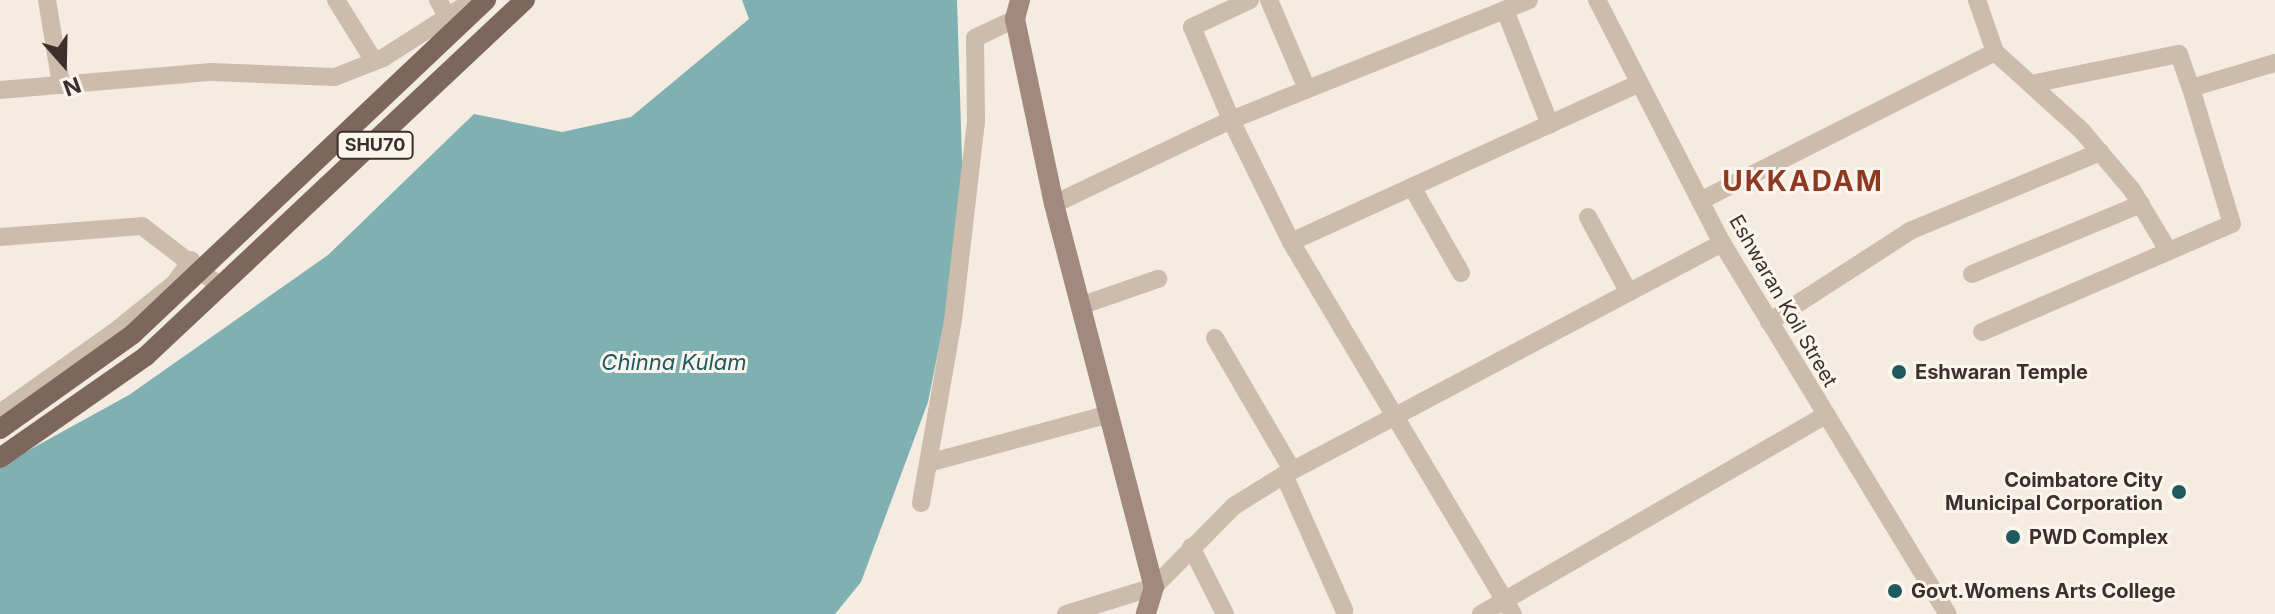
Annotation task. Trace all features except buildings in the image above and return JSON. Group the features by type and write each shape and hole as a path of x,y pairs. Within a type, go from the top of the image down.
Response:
{"main road":[{"name":"SHU70","path":"0,458 146,356 525,0"},
{"name":"SHU70","path":"0,429 133,334 196,264 485,1"}],"street":[{"path":"47,0 61,85"},
{"path":"336,0 374,61"},
{"path":"438,0 448,18"},
{"path":"1250,0 1192,27 1231,120 1291,242 1397,410 1509,607"},
{"path":"1269,0 1307,89"},
{"path":"1054,204 1231,120 1529,0"},
{"name":"Eshwaran Koil Street","path":"1597,0 1722,243 1948,614"},
{"path":"1977,0 1995,52 2036,83 2100,152 2141,204 2166,247"},
{"path":"0,90 211,72 335,77 374,61 448,18 485,1"},
{"path":"921,503 975,136 975,38 1018,9 1054,204 1154,587"},
{"path":"1505,10 1550,125"},
{"path":"1700,201 1995,52"},
{"path":"1982,332 2166,247 2232,224 2179,54 2036,83"},
{"path":"2191,88 2275,63"},
{"path":"1291,242 1638,84"},
{"path":"1769,322 1912,230 2100,152"},
{"path":"1412,187 1461,273"},
{"path":"1972,274 2141,204"},
{"path":"1588,217 1628,291"},
{"path":"0,237 142,226 196,264 220,286"},
{"path":"1146,614 1154,587 1234,506 1397,410 1722,243"},
{"path":"0,413 118,329 196,264"},
{"path":"1080,306 1158,279"},
{"path":"1215,338 1288,473 1344,610"},
{"path":"928,463 1109,414"},
{"path":"1481,614 1509,607 1825,415"},
{"path":"1191,547 1225,614"},
{"path":"1066,614 1154,587"}],"water":[{"name":"Chinna Kulam","path":"742,0 957,0 964,223 928,402 861,582 835,614 0,614 0,466 129,395 328,255 474,114 562,132 631,117 749,19"}],"place":[{"name":"Eshwaran Temple","path":"1899,372"},
{"name":"Coimbatore City Municipal Corporation","path":"2179,492"},
{"name":"PWD Complex","path":"2013,537"},
{"name":"Govt.Womens Arts College","path":"1895,591"}],"district":[{"name":"UKKADAM","path":"1803,181"}]}
